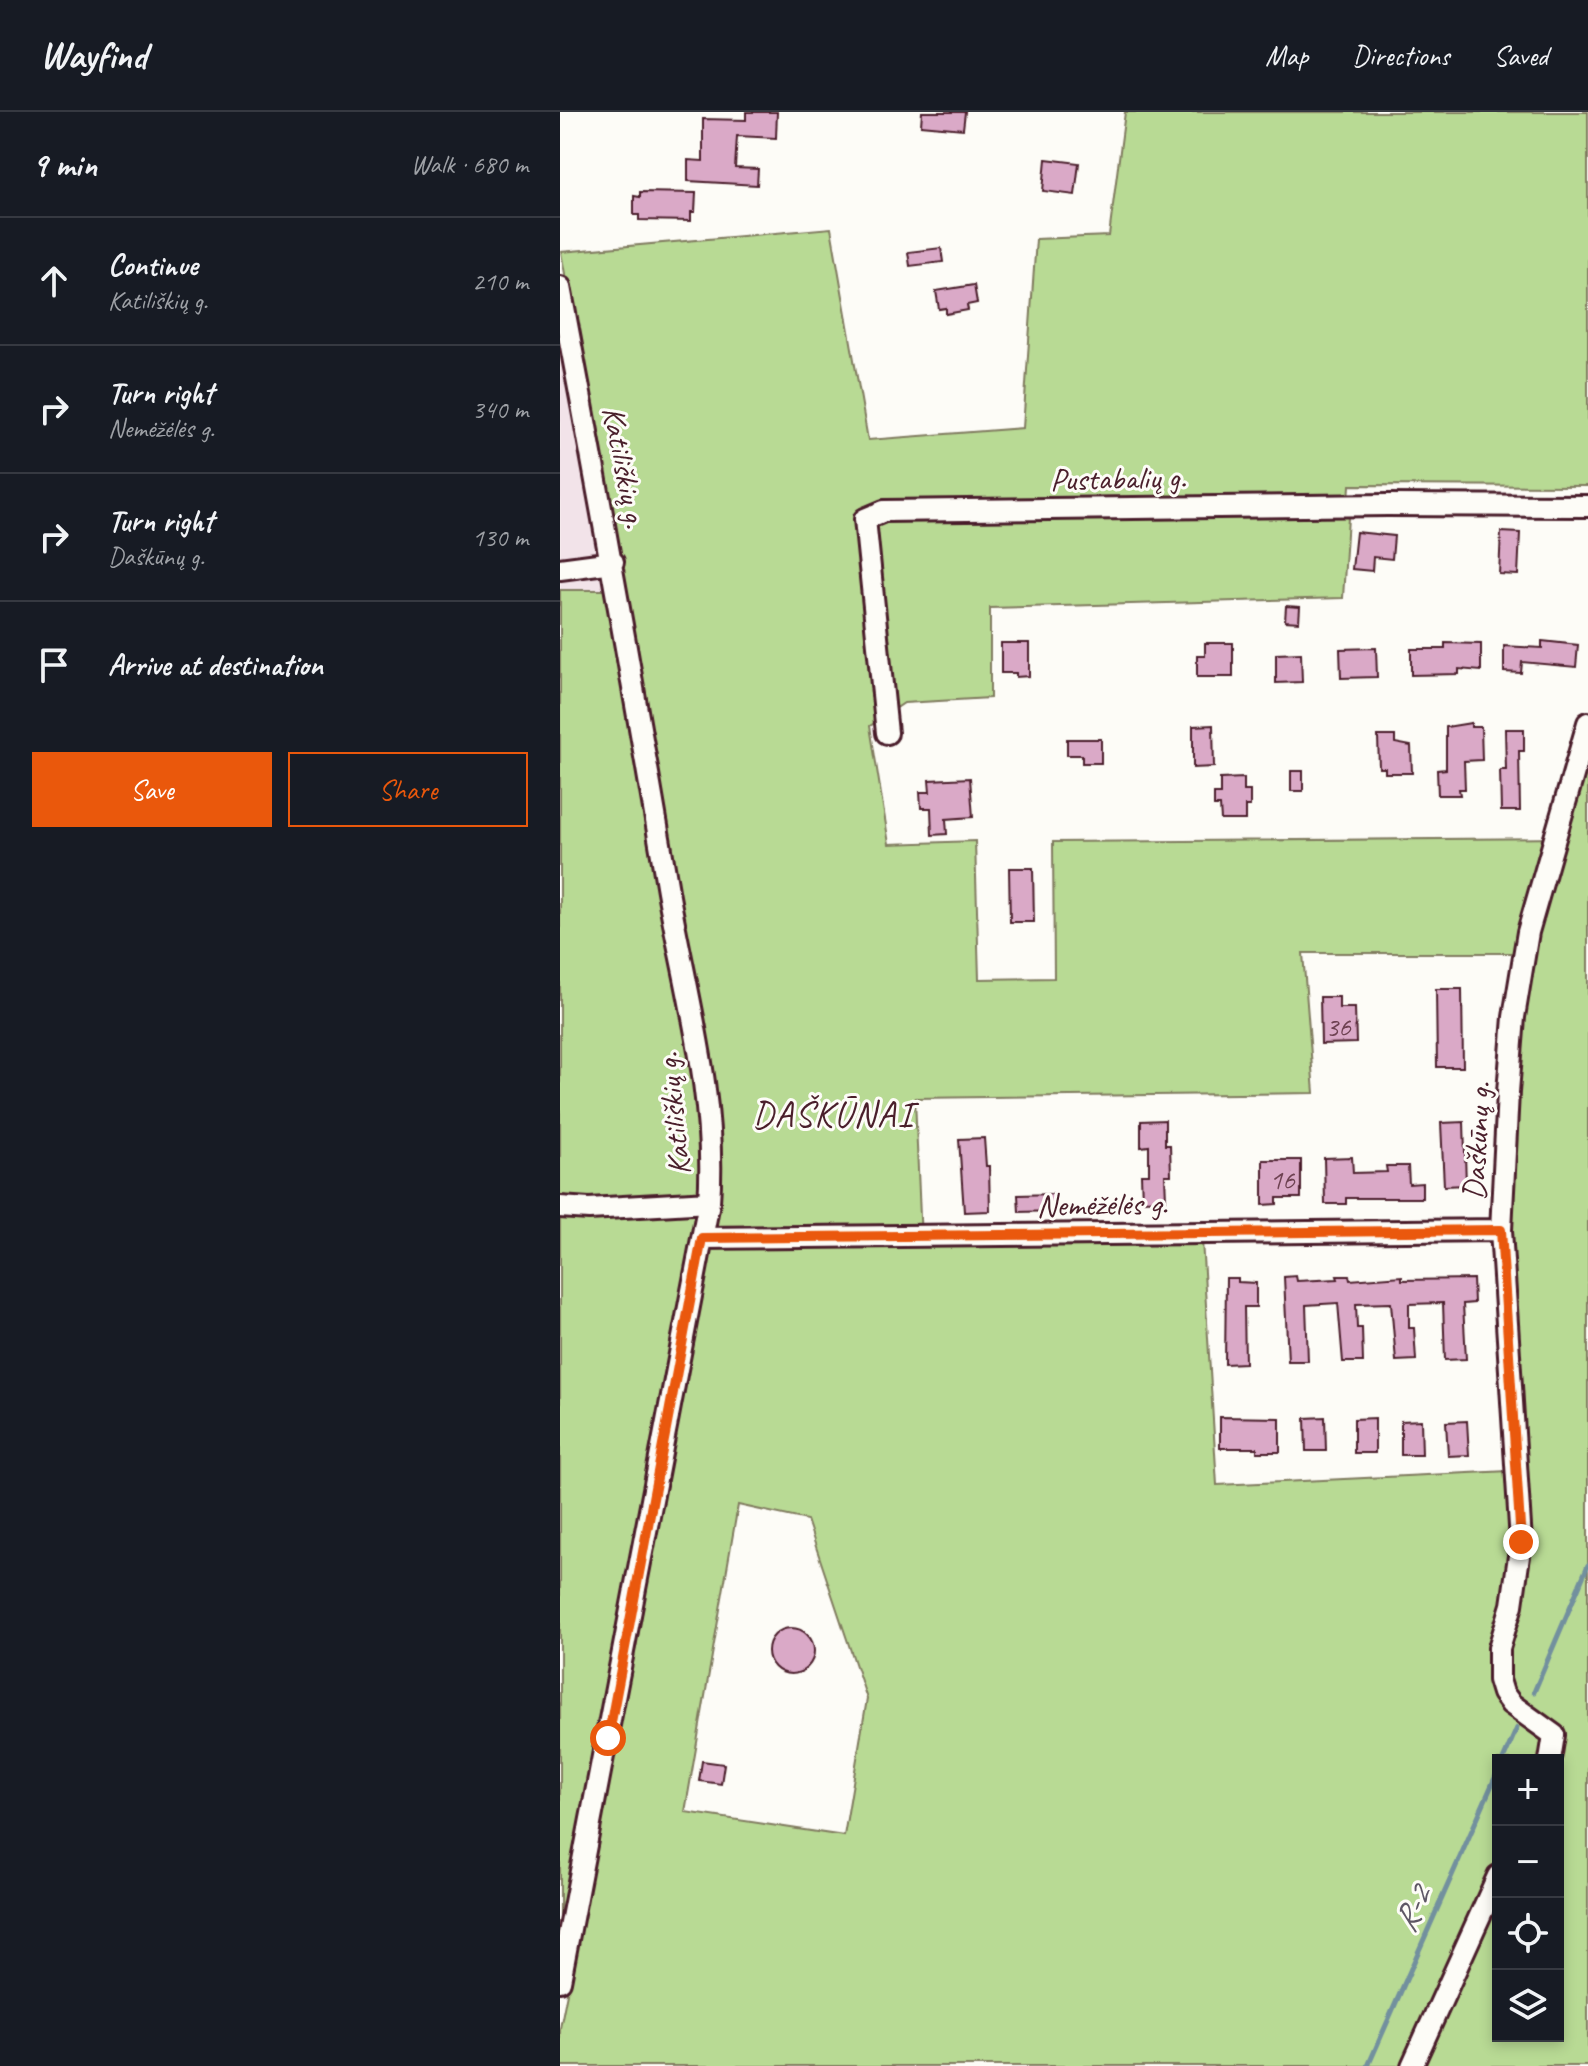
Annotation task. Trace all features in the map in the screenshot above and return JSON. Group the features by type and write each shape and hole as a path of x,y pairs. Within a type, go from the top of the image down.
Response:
{"street":[{"name":"Katiliškių g.","path":"560,287 613,562 674,925 710,1112 713,1158 709,1202 560,1981"},
{"name":"Pustabalių g.","path":"887,733 865,519 884,511 1387,505 1588,506"},
{"path":"560,569 613,562"},
{"name":"Daškūnų g.","path":"1551,1754 1554,1735 1511,1704 1499,1680 1499,1648 1512,1605 1521,1542 1501,1230 1513,1032 1528,932 1588,723"},
{"path":"560,1207 589,1209 709,1202"},
{"name":"Nemėžėlės g.","path":"702,1238 1501,1230"},
{"path":"1412,2066 1492,1889"}],"shaded area":[{"path":"560,328 610,590 560,590"}],"green space":[{"path":"1125,112 1588,112 1588,486 1350,485 1343,598 990,608 990,698 904,703 870,726 889,844 975,841 979,979 1054,978 1053,842 1565,838 1588,763 1588,2066 560,2066 560,2028 636,1646 718,1199 720,1159 715,1094 561,252 831,228 868,440 1023,428 1036,239 1109,236","holes":["1303,953 1513,953 1494,1237 1509,1471 1217,1485 1202,1240 921,1241 915,1098 1314,1093","738,1505 807,1520 867,1699 844,1836 685,1812"]},
{"path":"560,590 610,590 701,1112 704,1185 560,1940"}],"building":[{"path":"746,112 777,112 776,138 737,136 735,168 758,169 757,185 688,181 688,160 703,161 703,119 746,120"},
{"path":"922,112 965,112 963,129 921,125"},
{"path":"1046,159 1079,163 1075,195 1043,191"},
{"path":"640,192 696,193 691,221 639,220 639,215 634,215 634,196 640,197"},
{"path":"941,248 943,262 910,266 908,252"},
{"path":"974,285 977,303 967,305 968,310 946,314 946,308 939,309 936,291"},
{"path":"1356,532 1394,536 1392,559 1373,557 1372,571 1352,569"},
{"path":"1501,532 1520,533 1518,575 1499,574"},
{"path":"1286,606 1300,607 1299,622 1285,621"},
{"path":"1542,641 1578,645 1576,667 1522,662 1521,673 1504,672 1504,646 1542,648"},
{"path":"1001,643 1029,643 1029,676 1001,673"},
{"path":"1205,643 1233,643 1233,677 1197,677 1197,656 1205,656"},
{"path":"1445,643 1481,644 1481,671 1459,669 1459,674 1411,675 1411,649 1445,649"},
{"path":"1376,648 1377,677 1341,678 1340,649"},
{"path":"1301,653 1302,682 1276,683 1276,654"},
{"path":"1471,723 1471,727 1481,727 1482,760 1464,761 1465,789 1459,789 1460,795 1438,795 1437,770 1446,769 1446,727"},
{"path":"1213,725 1214,767 1193,768 1193,726"},
{"path":"1505,729 1524,729 1524,751 1519,751 1520,811 1501,811 1500,770 1506,770"},
{"path":"1378,736 1395,736 1395,743 1411,746 1412,773 1385,773 1385,768 1379,768"},
{"path":"1067,739 1101,739 1101,763 1082,763 1082,755 1067,755"},
{"path":"1291,771 1303,771 1303,791 1291,791"},
{"path":"970,778 973,817 946,819 947,834 932,835 931,808 921,808 920,792 930,792 929,780"},
{"path":"1244,778 1244,791 1250,791 1250,806 1245,806 1245,820 1221,820 1220,806 1214,806 1214,794 1220,794 1220,779"},
{"path":"1009,868 1033,868 1034,922 1010,922"},
{"path":"1436,989 1462,989 1463,1067 1437,1067"},
{"path":"1320,997 1339,997 1339,1008 1355,1008 1356,1043 1321,1044"},
{"path":"1165,1120 1165,1145 1170,1145 1171,1175 1165,1175 1166,1200 1142,1201 1141,1174 1149,1174 1149,1146 1141,1147 1141,1121"},
{"path":"1464,1122 1466,1185 1444,1186 1441,1123"},
{"path":"984,1138 986,1166 989,1166 990,1211 964,1212 959,1139"},
{"path":"1352,1157 1353,1173 1387,1172 1386,1166 1408,1166 1409,1184 1422,1183 1422,1198 1346,1198 1346,1204 1325,1204 1324,1158"},
{"path":"1263,1160 1301,1160 1301,1198 1277,1198 1277,1204 1263,1205"},
{"path":"1054,1194 1055,1211 1019,1212 1018,1195"},
{"path":"1296,1276 1297,1281 1338,1279 1337,1276 1349,1276 1350,1280 1402,1276 1402,1280 1473,1279 1474,1303 1463,1304 1466,1359 1445,1360 1443,1303 1409,1304 1409,1328 1414,1328 1416,1360 1396,1361 1391,1303 1356,1304 1357,1328 1362,1328 1363,1362 1343,1362 1338,1303 1306,1305 1308,1361 1288,1361 1284,1277"},
{"path":"1226,1278 1256,1283 1256,1307 1244,1307 1245,1363 1225,1364"},
{"path":"1220,1417 1280,1418 1280,1452 1257,1452 1257,1448 1220,1448"},
{"path":"1325,1417 1326,1451 1306,1451 1305,1418"},
{"path":"1375,1418 1375,1453 1354,1453 1354,1419"},
{"path":"1421,1420 1422,1455 1401,1455 1401,1421"},
{"path":"1467,1421 1469,1455 1448,1456 1446,1422"},
{"path":"791,1628 807,1635 814,1651 807,1667 791,1674 775,1667 768,1651 775,1635"},
{"path":"702,1761 724,1764 721,1784 699,1781"}],"waterway":[{"name":"R-2","path":"1534,1692 1588,1565"},
{"name":"R-2","path":"1506,1754 1517,1728"},
{"name":"R-2","path":"1368,2066 1492,1785"}],"district":[{"name":"DAŠKŪNAI","path":"833,1113"}],"route":[{"path":"608,1738 702,1238 1501,1230 1521,1542"}]}
